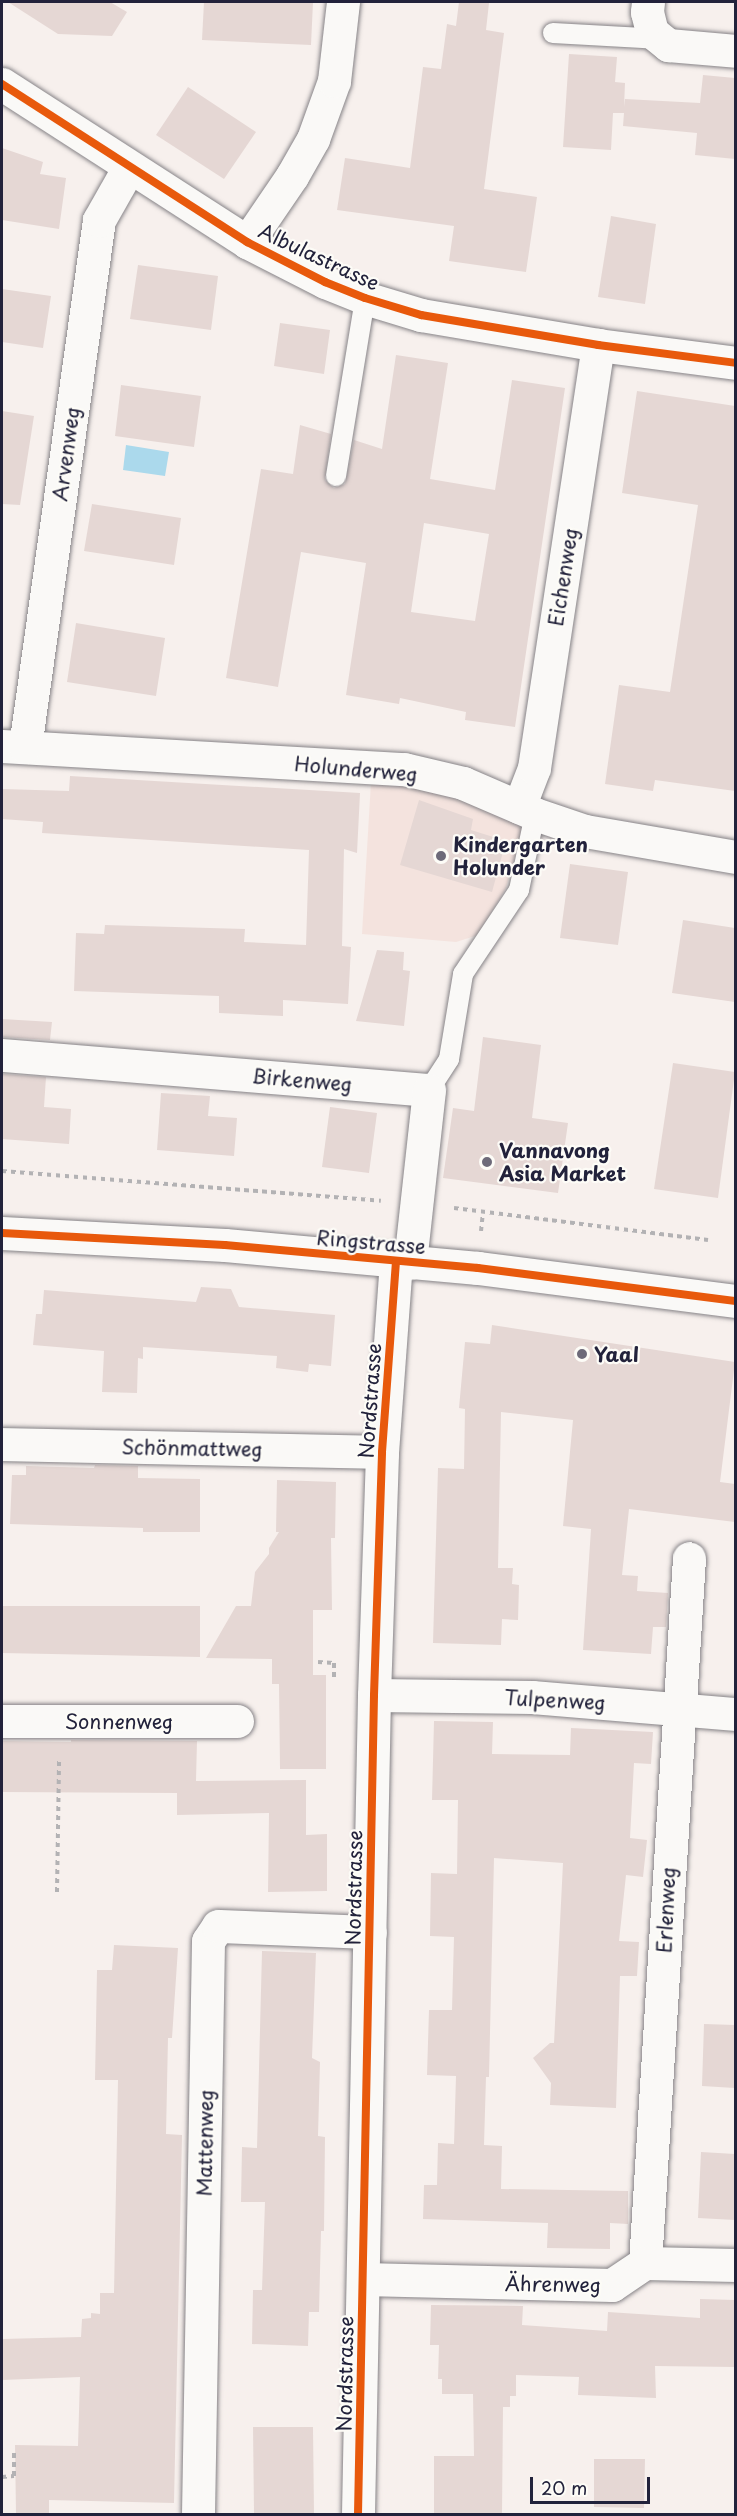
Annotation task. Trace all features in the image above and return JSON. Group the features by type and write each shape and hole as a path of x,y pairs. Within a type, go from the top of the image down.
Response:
{"street":[{"path":"247,242 292,177 313,139 334,81 343,2"},
{"path":"648,2 647,12 652,32 668,45 735,51"},
{"name":"Albulastrasse","path":"2,84 247,242 325,282 365,298 421,315 598,345 735,363"},
{"name":"Arvenweg","path":"13,747 99,220 129,167"},
{"name":"Eichenweg","path":"527,811 598,345"},
{"name":"Holunderweg","path":"13,747 404,769 463,783 527,811 585,831 636,842 735,857"},
{"name":"Birkenweg","path":"2,1055 429,1090"},
{"path":"403,1262 416,1204 429,1090"},
{"name":"Ringstrasse","path":"2,1233 225,1245 478,1268 735,1301"},
{"name":"Nordstrasse","path":"358,2514 374,1695 382,1452 403,1262"},
{"name":"Schönmattweg","path":"2,1444 382,1452"},
{"name":"Erlenweg","path":"645,2263 689,1558"},
{"name":"Tulpenweg","path":"374,1695 532,1697 735,1714"},
{"name":"Sonnenweg","path":"2,1721 237,1721"},
{"name":"Mattenweg","path":"198,2514 208,1941 218,1926 370,1932"},
{"path":"645,2263 735,2265"},
{"name":"Ährenweg","path":"363,2279 612,2285 645,2263"}],"lane":[{"path":"553,33 661,39"},
{"path":"336,476 365,298"},
{"path":"429,1090 448,1059 463,974 519,890 527,811"}],"path":[{"path":"2,1171 416,1204 708,1240"},
{"path":"481,1231 483,1212"},
{"path":"57,1892 60,1721"},
{"path":"2,2477 14,2476 14,2449"}],"shaded area":[{"name":"Kindergarten Holunder","path":"371,782 445,792 524,825 506,888 478,935 456,942 362,934"}],"water":[{"path":"126,445 169,452 165,476 123,470"}],"building":[{"path":"8,2 110,2 127,12 112,36 58,34"},
{"path":"204,2 313,2 311,45 202,40"},
{"path":"459,2 489,3 486,30 504,33 484,189 537,197 526,272 449,261 454,226 337,210 345,158 410,168 423,67 441,69 447,24 456,26"},
{"path":"569,54 617,57 615,82 625,83 624,107 625,99 700,103 703,75 735,78 735,159 695,155 697,133 623,126 624,113 613,113 611,150 563,147"},
{"path":"188,87 256,132 224,179 156,135"},
{"path":"2,148 43,162 40,174 66,178 59,229 2,220"},
{"path":"611,216 656,224 645,304 598,297"},
{"path":"138,265 218,276 211,330 130,319"},
{"path":"2,289 51,296 43,348 2,342"},
{"path":"280,323 330,330 324,374 274,366"},
{"path":"396,355 448,363 430,479 495,490 512,380 565,388 515,727 465,720 466,712 400,698 399,704 346,695 366,563 301,552 278,687 226,678 261,469 293,474 300,425 331,434 325,480 334,488 345,484 354,440 382,449","holes":["424,523 489,534 475,621 411,612"]},
{"path":"121,385 201,396 194,447 115,436"},
{"path":"637,391 735,406 735,791 655,780 653,791 605,784 619,685 670,692 698,505 622,493"},
{"path":"2,411 34,416 20,505 2,504"},
{"path":"92,504 181,518 174,565 84,551"},
{"path":"76,623 165,638 156,696 67,682"},
{"path":"70,776 360,793 357,853 344,849 342,946 351,947 348,1004 283,1000 283,1016 219,1013 219,996 74,991 76,933 104,934 105,925 245,929 244,942 306,945 309,850 42,833 43,822 2,819 2,789 69,791"},
{"path":"419,800 473,819 471,830 506,841 492,892 400,865"},
{"path":"570,864 628,872 618,945 560,938"},
{"path":"683,920 735,928 735,1002 672,993"},
{"path":"377,950 404,952 403,970 410,971 404,1026 356,1021"},
{"path":"2,1019 52,1022 50,1040 2,1037"},
{"path":"483,1037 541,1045 532,1118 568,1123 558,1193 443,1178 453,1108 474,1111"},
{"path":"673,1063 735,1072 718,1198 654,1189"},
{"path":"2,1074 46,1077 44,1107 71,1109 69,1144 2,1139"},
{"path":"161,1093 210,1096 208,1116 237,1118 234,1156 157,1150"},
{"path":"330,1107 377,1113 369,1173 322,1167"},
{"path":"201,1287 231,1289 239,1307 335,1315 331,1366 309,1364 308,1372 276,1368 277,1356 143,1347 143,1359 138,1358 137,1393 102,1392 104,1351 33,1345 36,1314 42,1314 44,1290 196,1302"},
{"path":"492,1325 735,1362 720,1482 735,1484 735,1522 629,1509 622,1575 638,1576 637,1591 668,1593 666,1627 653,1627 651,1654 583,1650 591,1529 563,1526 573,1420 501,1412 498,1568 513,1568 512,1584 519,1585 518,1620 502,1619 501,1645 433,1643 438,1468 464,1469 465,1409 459,1408 465,1342 490,1344"},
{"path":"95,1465 138,1466 138,1478 200,1479 200,1532 143,1532 143,1528 10,1524 12,1475 26,1475 26,1466 94,1468"},
{"path":"277,1480 336,1482 335,1538 331,1538 332,1610 313,1610 313,1675 326,1675 326,1769 280,1769 279,1684 272,1684 272,1659 206,1658 236,1606 251,1606 255,1572 269,1554 269,1548 279,1532 276,1532"},
{"path":"2,1606 200,1606 200,1657 2,1653"},
{"path":"434,1721 493,1722 492,1754 570,1755 571,1728 653,1732 651,1764 634,1763 630,1838 647,1840 643,1877 626,1875 619,1941 639,1942 637,1976 620,1976 616,2108 550,2105 551,2083 533,2058 550,2043 554,2043 563,1863 494,1858 489,2077 486,2077 484,2145 502,2146 501,2189 628,2191 628,2224 610,2223 610,2249 547,2248 548,2223 423,2219 424,2185 437,2185 438,2143 454,2144 456,2076 427,2075 429,2010 452,2010 454,1937 430,1936 431,1873 457,1874 458,1800 432,1800"},
{"path":"71,1740 197,1741 196,1781 306,1780 306,1835 327,1834 327,1891 268,1892 269,1813 177,1815 177,1793 2,1792 2,1741 71,1742"},
{"path":"114,1945 178,1948 172,2038 168,2038 166,2134 182,2135 174,2503 49,2500 49,2514 16,2514 15,2445 78,2446 80,2377 2,2380 2,2339 81,2337 82,2319 91,2318 91,2313 100,2314 100,2293 114,2293 118,2080 95,2080 97,1970 112,1970"},
{"path":"262,1951 316,1953 312,2058 320,2062 318,2136 325,2137 324,2231 321,2231 319,2312 309,2312 308,2346 252,2344 253,2290 262,2290 265,2202 241,2202 242,2147 257,2148"},
{"path":"704,2024 735,2025 735,2088 702,2086"},
{"path":"701,2152 735,2154 735,2220 698,2218"},
{"path":"700,2299 735,2300 735,2367 655,2366 656,2398 578,2395 579,2377 516,2375 516,2396 510,2396 510,2407 503,2407 502,2514 434,2514 434,2456 474,2456 473,2394 442,2394 442,2379 438,2379 439,2345 430,2345 431,2305 523,2306 522,2325 607,2331 608,2312 700,2318"},
{"path":"253,2427 313,2427 314,2514 254,2514"},
{"path":"594,2459 645,2459 644,2508 594,2507"}],"cycle path":[{"path":"2,84 247,242 325,282 365,298 421,315 598,345 736,363"},
{"path":"2,1233 225,1245 478,1268 736,1301"},
{"path":"358,2514 374,1695 382,1452 396,1262"}],"place":[{"name":"Kindergarten Holunder","path":"441,856"},
{"name":"Vannavong Asia Market","path":"487,1162"},
{"name":"Yaal","path":"582,1354"}]}
